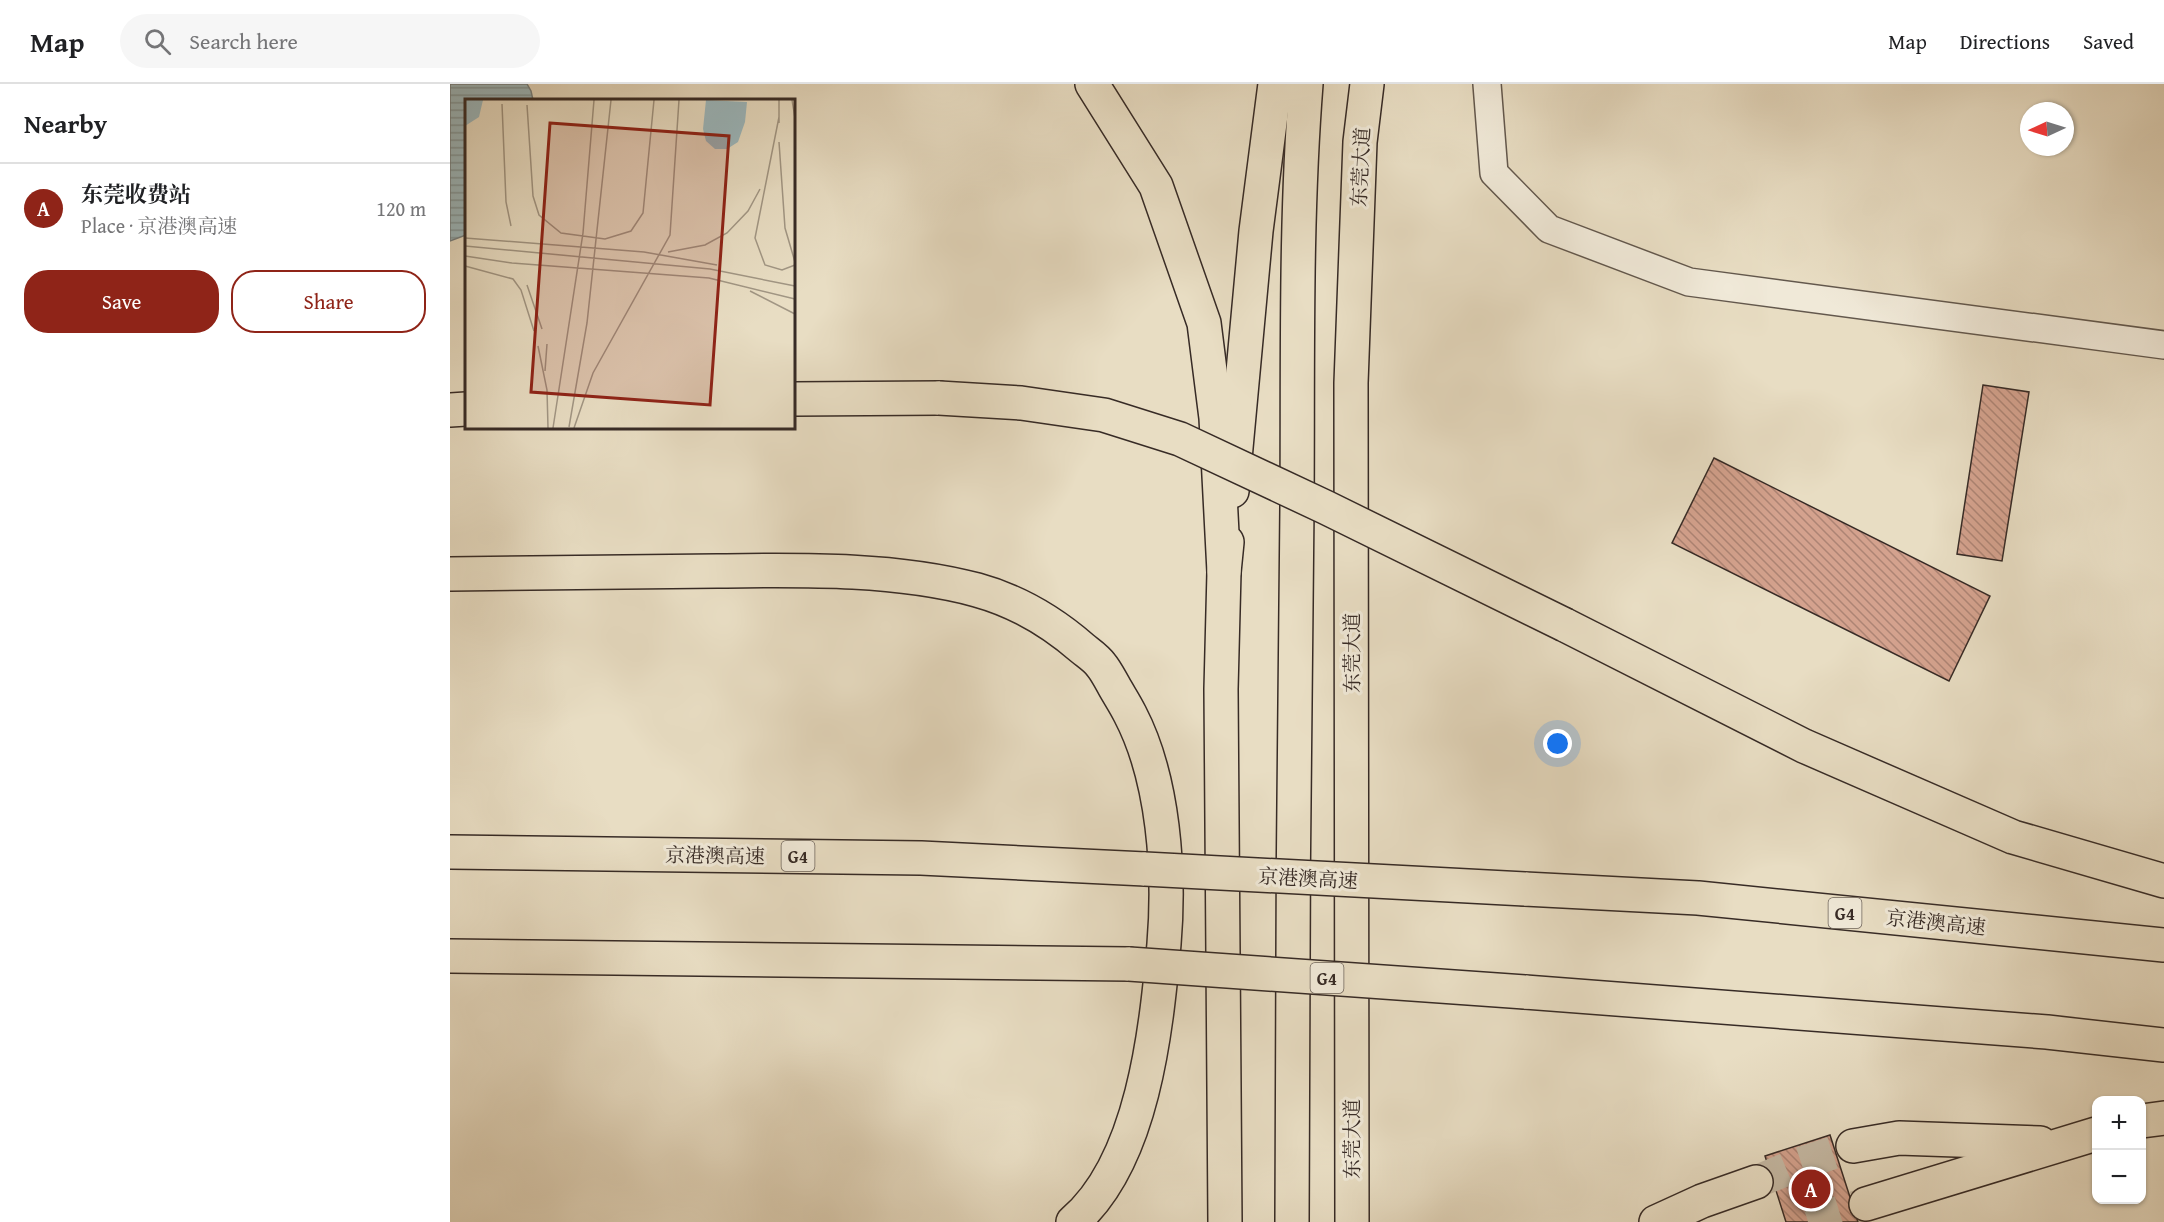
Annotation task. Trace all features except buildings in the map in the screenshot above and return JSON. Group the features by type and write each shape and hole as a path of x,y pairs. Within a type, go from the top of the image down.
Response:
{"highway":[{"path":"1092,84 1156,186 1204,323 1216,417 1224,572"},
{"path":"1226,1222 1221,689 1224,572 1256,231 1275,84"},
{"path":"1292,1222 1292,928 1301,143 1306,84"},
{"name":"东莞大道","path":"1352,1222 1351,383 1360,142 1367,84"},
{"path":"1360,142 1374,84"},
{"path":"795,399 939,398 1021,403 1104,415 1180,439 1565,625 1804,746 2013,837 2164,881"},
{"path":"450,410 465,409"},
{"path":"450,574 799,570 921,578 979,590 1025,608 1059,629 1100,663 1131,715 1150,766 1162,822 1165,931 1159,992 1139,1106 1117,1166 1085,1212 1073,1222"},
{"name":"京港澳高速","path":"450,852 921,858 1698,898 2164,945"},
{"name":"G4","path":"450,956 1130,964 2047,1032 2164,1046"},
{"path":"2146,1120 2164,1118"},
{"path":"1866,1204 2092,1136"},
{"path":"1853,1146 1899,1138 2065,1144"},
{"path":"1656,1222 1702,1201 1756,1182"}],"street":[{"path":"1487,84 1494,173 1549,229 1689,282 2164,345"}],"water":[{"path":"450,84 527,84 533,99 465,99 465,235 450,241"}],"tunnel":[{"path":"1756,1182 1799,1164 1853,1146"},
{"path":"1808,1222 1866,1204"}],"place":[{"name":"东莞收费站","path":"1811,1189"}]}
